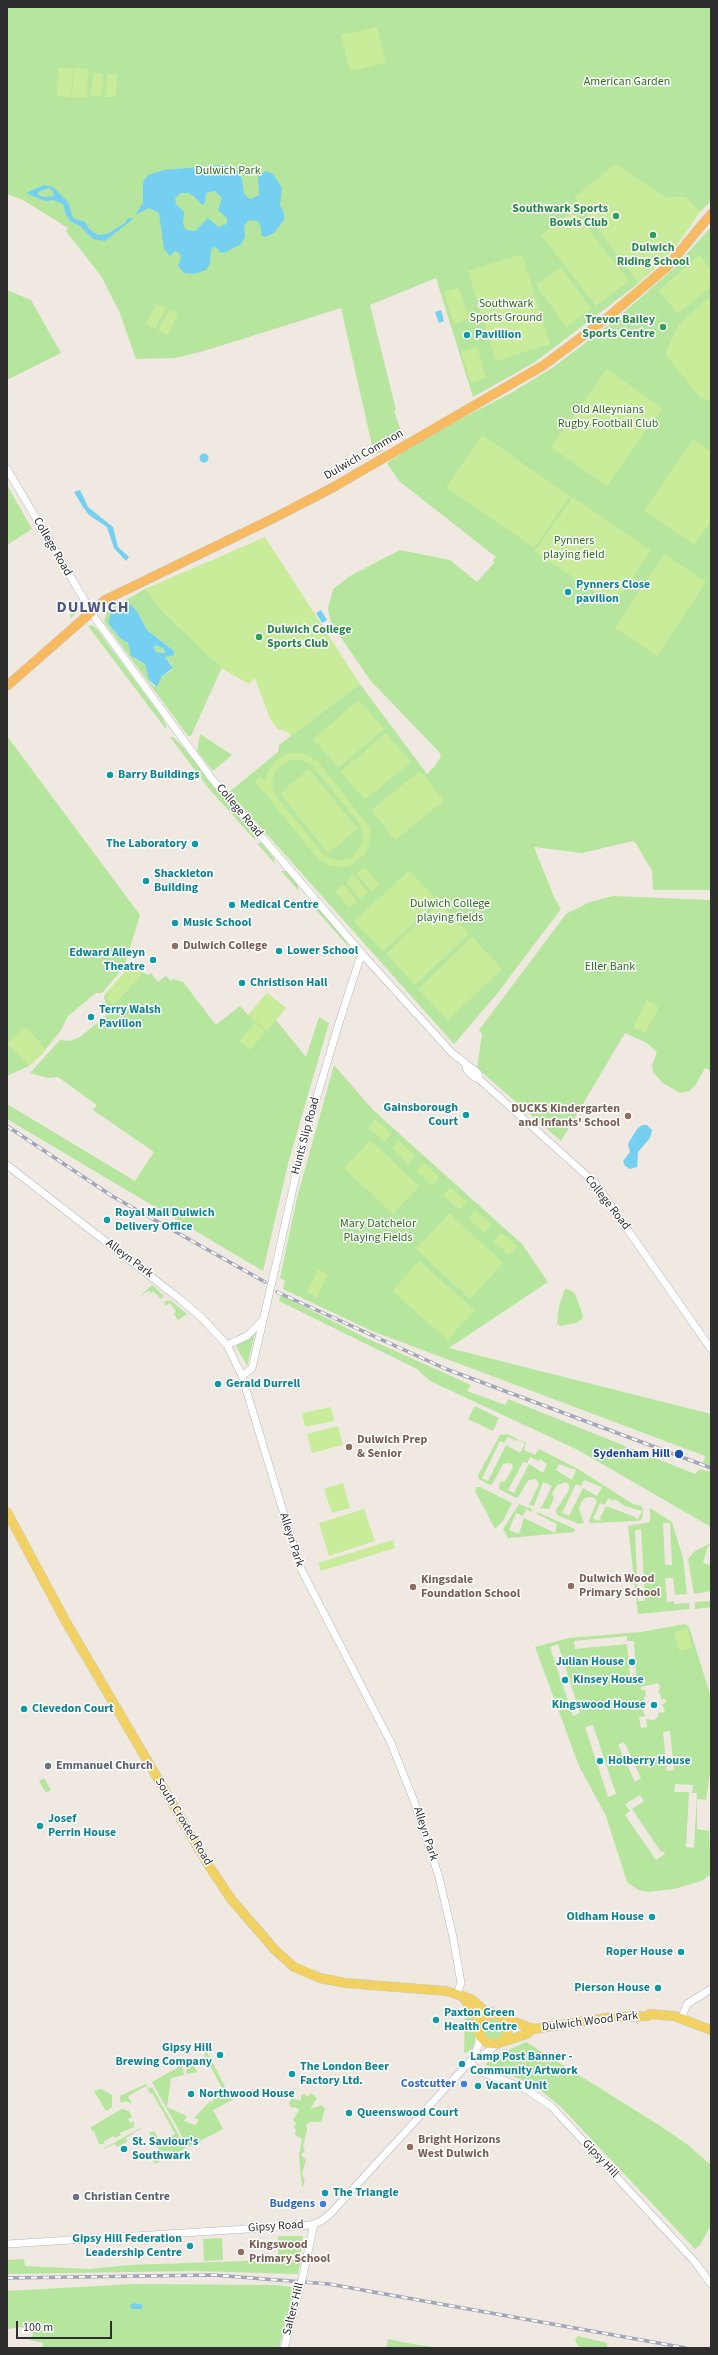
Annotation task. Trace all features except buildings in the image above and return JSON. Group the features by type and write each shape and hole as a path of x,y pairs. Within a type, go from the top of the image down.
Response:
{"highway":[{"name":"Dulwich Common","path":"7,686 91,612 122,590 272,519 332,488 544,365 607,318 667,267 711,214"}],"main road":[{"name":"South Croxted Road","path":"7,1512 66,1622 209,1866 231,1899 275,1950 298,1969 328,1981 432,1988 471,1999 485,2011 495,2014"},
{"path":"460,1996 476,2017 478,2031 485,2042 499,2044 506,2038 509,2031 508,2023 504,2017 495,2014 483,2017 478,2031"},
{"name":"Dulwich Wood Park","path":"504,2017 532,2029 613,2017 648,2016 651,2019 672,2022 681,2019 711,2030"},
{"name":"Dulwich Wood Park","path":"499,2044 527,2034 532,2029"}],"street":[{"name":"College Road","path":"7,469 91,612 212,779 363,955 441,1042 466,1066 471,1074 479,1079 595,1183 711,1349"},
{"name":"Hunts Slip Road","path":"242,1376 252,1368 275,1269 286,1212 307,1128 359,961 363,955"},
{"name":"Alleyn Park","path":"7,1165 181,1300 208,1323 227,1345 242,1376 300,1567 381,1724 414,1801 439,1877 453,1936 461,1982 460,1996"},
{"path":"227,1345 247,1336 263,1320"},
{"path":"681,2019 687,2004 711,1989"},
{"name":"Gipsy Road","path":"7,2244 314,2224 330,2214 472,2060 479,2043 478,2031"},
{"name":"Gipsy Road","path":"472,2060 480,2057 499,2044"},
{"name":"Gipsy Hill","path":"472,2060 479,2071 524,2088 551,2106 694,2262 711,2284"},
{"name":"Salters Hill","path":"284,2348 303,2275 314,2224"}],"green space":[{"name":"Dulwich Park","path":"7,7 711,7 711,201 700,212 683,197 666,198 656,191 575,197 639,283 535,362 473,397 436,278 370,305 396,410 394,411 403,437 398,440 395,438 383,446 383,450 377,454 375,445 372,445 341,308 204,351 175,358 136,359 119,311 101,276 66,231 68,228 23,200 7,194"},
{"path":"377,27 386,63 350,71 341,35"},
{"path":"58,68 73,68 71,97 57,96"},
{"path":"74,68 88,69 87,98 72,97"},
{"path":"93,73 103,74 102,96 91,96"},
{"path":"107,74 117,75 116,97 105,97"},
{"path":"616,164 666,198 686,197 700,212 673,251 639,283 574,197"},
{"path":"574,210 629,281 596,306 541,235"},
{"path":"711,227 711,890 653,890 652,871 637,845 633,841 582,853 534,847 554,897 561,909 496,995 454,1044 229,792 278,752 279,745 360,684 427,774 434,767 441,754 370,680 331,623 328,608 333,589 350,576 400,550 450,560 477,582 494,563 493,560 496,557 399,481 387,463 424,438 511,393 552,368 614,321 672,270"},
{"name":"Southwark Sports Ground","path":"522,254 550,344 496,361 468,271"},
{"path":"699,255 711,269 711,286 678,314 658,291"},
{"path":"561,267 591,309 566,327 536,285"},
{"path":"459,288 469,319 454,324 444,292"},
{"path":"7,290 31,300 61,353 7,380"},
{"path":"711,296 711,400 701,399 665,354 678,325"},
{"path":"156,304 166,308 155,329 146,324"},
{"path":"169,310 178,314 168,335 158,330"},
{"path":"477,347 486,378 471,383 461,352"},
{"name":"Old Alleynians Rugby Football Club","path":"607,369 662,408 607,486 551,447"},
{"path":"482,435 570,496 534,548 446,487"},
{"path":"693,439 711,452 711,521 694,545 644,510"},
{"path":"7,485 32,529 7,545"},
{"name":"Pynners playing field","path":"573,497 651,551 614,605 535,551"},
{"name":"Dulwich College Sports Club","path":"265,537 360,684 291,736 288,732 278,729 270,719 255,678 249,684 223,669 165,614 145,589"},
{"path":"664,554 706,582 657,656 615,628"},
{"path":"145,589 165,614 222,667 191,736 188,736 104,622 107,611","holes":["128,604 137,611 147,630 174,651 165,657 171,664 172,670 162,676 155,687 150,682 145,664 135,659 128,643 119,637 108,623 112,611"]},
{"path":"74,603 79,610 70,619 71,610"},
{"path":"91,625 96,628 162,717 167,727 165,728 88,626"},
{"path":"156,645 164,649 165,653 156,652 154,647"},
{"path":"359,700 384,729 338,768 313,739"},
{"path":"386,733 411,762 365,800 340,772"},
{"path":"200,734 232,755 213,771 197,751"},
{"path":"7,736 140,915 124,967 102,993 96,993 68,1016 61,1030 42,1054 29,1066 7,1076"},
{"path":"170,737 173,737 183,747 255,836 255,840 210,790"},
{"path":"299,753 310,756 318,762 369,826 371,833 368,848 364,855 352,865 344,867 330,866 318,859 255,781 260,776 265,782 268,772 275,761 286,754","holes":["291,760 302,760 312,765 359,823 362,829 363,842 352,858 339,861 324,855 276,796 272,782 275,772 281,765"]},
{"path":"309,769 358,829 328,853 280,793"},
{"path":"420,771 444,801 395,840 371,810"},
{"path":"257,843 261,843 264,846 274,858 275,864"},
{"path":"364,867 379,884 371,891 356,873"},
{"path":"409,870 438,901 383,951 354,921"},
{"path":"281,871 286,871 298,884 298,890"},
{"path":"354,875 368,893 360,899 346,882"},
{"path":"343,884 358,902 349,908 335,891"},
{"name":"Eller Bank","path":"613,896 711,900 711,1071 705,1068 695,1086 689,1091 680,1093 663,1083 653,1072 652,1065 657,1052 647,1043 625,1033 561,1141 477,1068 482,1034 479,1030 566,914 590,902"},
{"path":"313,900 338,930 354,953 310,903"},
{"path":"440,903 469,934 415,985 386,954"},
{"path":"472,937 502,969 448,1020 418,989"},
{"path":"132,964 143,973 148,975 151,973 158,982 166,976 171,981 173,979 183,982 216,1025 240,1006 248,1015 267,993 286,1008 276,1020 306,1057 319,1017 329,1023 289,1160 263,1271 7,1119 7,1104 135,1181 154,1152 93,1110 97,1105 58,1077 48,1078 30,1073 60,1040 70,1041 80,1037 112,1011 105,1002 104,996"},
{"path":"132,964 143,973 114,1005 106,998 109,995 106,993"},
{"path":"267,993 286,1008 267,1031 248,1015"},
{"path":"647,1000 659,1007 645,1033 633,1027"},
{"path":"255,1023 266,1032 250,1050 239,1041"},
{"path":"26,1027 46,1049 29,1066 7,1043"},
{"name":"Mary Datchelor Playing Fields","path":"334,1065 373,1110 522,1244 548,1282 449,1348 711,1414 711,1466 703,1463 705,1456 372,1331 283,1289 285,1281 280,1278 297,1198"},
{"path":"375,1119 392,1134 384,1142 368,1127"},
{"path":"370,1140 419,1186 393,1214 344,1168"},
{"path":"399,1141 415,1155 408,1164 392,1149"},
{"path":"424,1163 440,1178 432,1186 416,1171"},
{"path":"450,1187 467,1202 459,1210 443,1195"},
{"path":"475,1210 492,1224 484,1233 468,1218"},
{"path":"449,1213 503,1263 470,1299 416,1249"},
{"path":"501,1232 517,1247 509,1255 493,1241"},
{"path":"419,1261 475,1310 448,1340 392,1291"},
{"path":"318,1269 328,1274 317,1297 307,1292"},
{"path":"152,1285 164,1296 161,1299 153,1291 144,1299 151,1292 148,1291 138,1298"},
{"path":"565,1289 570,1290 575,1294 583,1315 582,1319 576,1323 560,1326 557,1323 559,1306"},
{"path":"281,1295 364,1337 471,1385 467,1391 505,1405 508,1399 695,1474 700,1469 711,1472 711,1527 578,1450 430,1381 417,1369 279,1301"},
{"path":"170,1300 187,1314 178,1320 174,1314 176,1311 170,1303 165,1306 164,1302"},
{"path":"255,1332 247,1366 236,1346"},
{"path":"475,1406 499,1418 493,1431 468,1419"},
{"path":"331,1407 334,1421 305,1427 302,1413"},
{"path":"338,1426 343,1445 312,1453 307,1434"},
{"path":"507,1434 526,1443 524,1450 535,1455 539,1449 578,1469 633,1504 641,1506 643,1509 642,1519 638,1521 590,1523 589,1520 597,1502 595,1498 590,1497 585,1498 581,1502 579,1509 584,1523 579,1524 557,1515 556,1510 569,1490 569,1485 566,1482 557,1485 552,1494 554,1498 549,1509 539,1508 542,1506 552,1486 543,1482 534,1506 529,1505 539,1484 536,1479 528,1480 519,1496 516,1498 499,1489 500,1482 505,1481 513,1468 512,1464 508,1463 503,1464 493,1483 490,1485 479,1479 478,1475 500,1435","holes":["508,1437 516,1441 517,1439 525,1444 520,1453 506,1445 488,1481 482,1478 500,1441 504,1443","530,1457 539,1461 540,1459 547,1464 543,1473 529,1464 514,1493 508,1490 523,1462 527,1463","559,1464 576,1470 572,1480 556,1470","584,1480 602,1487 597,1496 583,1488 569,1516 562,1513 576,1484 581,1486","608,1498 614,1501 615,1499 625,1506 642,1511 637,1520 635,1517 606,1506 600,1518 602,1521 593,1519 600,1503 605,1505"]},
{"path":"343,1483 350,1508 332,1513 324,1489"},
{"path":"476,1487 480,1487 512,1503 503,1521 495,1529 475,1491"},
{"path":"519,1504 532,1509 531,1512 526,1509 523,1516 516,1513 509,1530 519,1534 524,1518 555,1533 557,1524 537,1514 537,1512 575,1529 574,1532 508,1538 503,1529"},
{"path":"650,1508 672,1522 683,1558 687,1594 675,1595 673,1578 665,1578 667,1602 674,1601 674,1604 689,1603 690,1609 638,1614 628,1526 650,1522","holes":["663,1523 670,1523 672,1565 665,1565","641,1529 645,1601 638,1601 635,1530"]},
{"path":"364,1509 375,1541 329,1556 319,1523"},
{"path":"393,1540 395,1548 321,1571 318,1563"},
{"path":"711,1543 711,1546 708,1546 703,1563 710,1565 711,1560 711,1591 694,1594 688,1559 695,1551"},
{"path":"711,1601 711,1607 695,1609 695,1602"},
{"path":"685,1624 689,1627 711,1697 711,1766 706,1800 697,1799 697,1829 709,1831 711,1874 701,1881 674,1889 647,1892 638,1890 627,1882 606,1816 579,1766 535,1647 569,1638 641,1632","holes":["627,1636 627,1641 634,1641 636,1676 630,1676 627,1644 575,1649 574,1641","558,1644 580,1713 573,1716 550,1647","658,1683 660,1687 658,1693 660,1693 661,1699 665,1699 666,1703 662,1704 665,1712 658,1713 658,1717 654,1720 646,1719 647,1727 641,1728 639,1717 645,1716 643,1710 646,1707 644,1698 646,1695 645,1690 641,1690 641,1687","593,1725 616,1794 608,1797 585,1727","670,1731 674,1770 667,1771 663,1732","624,1742 641,1778 635,1782 618,1745","675,1784 693,1785 692,1793 697,1793 694,1848 686,1847 689,1792 674,1792","640,1795 644,1801 632,1809 661,1852 663,1851 665,1854 656,1860 625,1815 630,1811 625,1804"]},
{"path":"687,1628 692,1648 679,1651 674,1632"},
{"path":"44,1778 51,1790 46,1793 39,1781"},
{"path":"471,2016 476,2039 473,2048 466,2053 464,2052 465,2018"},
{"path":"494,2018 502,2021 505,2029 502,2037 494,2040 486,2037 483,2029 486,2021"},
{"path":"526,2042 662,2127 688,2145 711,2165 711,2225 700,2245 695,2249 559,2105 533,2085 486,2065 487,2062 493,2057"},
{"path":"207,2052 232,2100 213,2110 223,2129 188,2147 152,2082 182,2065 184,2075 171,2078 167,2107 187,2116 184,2121 195,2125 199,2120 194,2118 211,2100 212,2104 216,2092 219,2096 224,2092 204,2054"},
{"path":"191,2061 197,2072 187,2074 185,2064"},
{"path":"146,2084 149,2089 152,2087 186,2148 155,2164 151,2156 159,2150 149,2133 154,2131 161,2142 175,2134 152,2093 150,2094 146,2086 128,2096 132,2104 126,2101 121,2103 120,2099 120,2096"},
{"path":"101,2089 112,2095 112,2107 106,2111 94,2091"},
{"path":"311,2093 317,2098 310,2109 322,2105 325,2109 321,2122 310,2122 306,2125 307,2130 303,2146 305,2150 301,2155 306,2160 302,2174 305,2181 302,2188 299,2155 302,2139 295,2135 296,2129 293,2128 296,2123 293,2120 299,2110 295,2107 291,2108 289,2103 292,2098 301,2101 301,2095 305,2094 307,2097"},
{"path":"122,2109 129,2111 132,2117 128,2119 130,2123 134,2121 134,2127 120,2133 121,2135 115,2138 114,2136 104,2141 104,2144 99,2144 94,2131 91,2130 91,2127"},
{"path":"146,2125 126,2138 127,2142 117,2147 115,2144 99,2151"},
{"path":"278,2236 303,2236 300,2257 278,2258"},
{"path":"222,2238 223,2260 204,2261 203,2239"},
{"path":"24,2259 25,2266 89,2269 130,2265 301,2259 298,2274 193,2271 7,2274 7,2260"},
{"path":"134,2284 277,2285 292,2287 293,2294 279,2348 42,2348 43,2343 29,2340 33,2335 31,2329 20,2327 7,2329 7,2291"},
{"path":"578,2336 607,2343 607,2348 579,2348 575,2340"},
{"path":"388,2339 412,2344 434,2347 386,2348"}],"water":[{"path":"223,165 232,167 238,172 242,179 244,194 250,199 259,195 258,178 266,171 273,174 282,188 280,205 284,213 284,220 274,233 265,237 261,235 261,228 258,221 249,220 244,226 245,237 241,244 224,253 219,252 217,248 213,247 211,250 210,264 206,270 194,274 184,273 178,266 181,257 179,253 175,251 170,256 164,249 159,213 149,208 135,215 143,203 143,182 148,175 164,170","holes":["215,191 222,198 218,210 227,218 227,224 218,227 208,218 195,231 186,230 183,224 184,212 176,204 175,198 181,193 188,193 194,196 202,205 205,203 206,193"]},
{"path":"44,185 53,187 68,202 73,218 85,222 89,229 98,235 107,234 125,223 128,218 132,218 132,220 105,241 93,239 80,226 70,221 66,215 63,204 53,200 45,201 26,193","holes":["49,188 53,191 54,196 45,197 38,195 38,192"]},
{"path":"441,310 444,321 439,323 435,312"},
{"path":"204,453 209,458 204,463 199,458"},
{"path":"80,490 88,507 113,527 118,547 129,557 126,561 114,548 107,527 89,515 83,507 74,492"},
{"path":"130,604 137,611 147,630 174,651 174,655 165,657 173,668 162,676 157,687 149,680 145,664 131,656 128,643 120,638 108,623 111,612 124,605","holes":["156,645 164,649 165,653 156,652 154,647"]},
{"path":"321,610 327,620 322,623 316,613"},
{"path":"642,1125 647,1125 652,1130 650,1138 638,1152 637,1167 630,1169 625,1166 623,1161 630,1152 628,1144 637,1129"},
{"path":"134,2303 143,2305 142,2309 131,2309 130,2305"}],"railway":[{"path":"7,1126 112,1196 265,1282"},
{"path":"277,1292 446,1369 711,1468"},
{"path":"7,2278 213,2275 329,2284 686,2348"}],"place":[{"name":"Southwark Sports Bowls Club","path":"616,216"},
{"name":"Dulwich Riding School","path":"653,235"},
{"name":"Trevor Bailey Sports Centre","path":"663,327"},
{"name":"Pavillion","path":"467,335"},
{"name":"Pynners Close pavilion","path":"568,592"},
{"name":"Dulwich College Sports Club","path":"259,637"},
{"name":"Barry Buildings","path":"110,775"},
{"name":"The Laboratory","path":"195,844"},
{"name":"Shackleton Building","path":"146,881"},
{"name":"Medical Centre","path":"232,905"},
{"name":"Music School","path":"175,923"},
{"name":"Dulwich College","path":"175,946"},
{"name":"Lower School","path":"279,951"},
{"name":"Edward Alleyn Theatre","path":"153,960"},
{"name":"Christison Hall","path":"242,983"},
{"name":"Terry Walsh Pavilion","path":"91,1017"},
{"name":"Gainsborough Court","path":"466,1115"},
{"name":"DUCKS Kindergarten and Infants' School","path":"628,1116"},
{"name":"Royal Mail Dulwich Delivery Office","path":"107,1220"},
{"name":"Gerald Durrell","path":"218,1384"},
{"name":"Dulwich Prep & Senior","path":"349,1447"},
{"name":"Sydenham Hill","path":"679,1454"},
{"name":"Dulwich Wood Primary School","path":"571,1586"},
{"name":"Kingsdale Foundation School","path":"413,1587"},
{"name":"Julian House","path":"632,1662"},
{"name":"Kinsey House","path":"565,1680"},
{"name":"Kingswood House","path":"654,1705"},
{"name":"Clevedon Court","path":"24,1709"},
{"name":"Holberry House","path":"600,1761"},
{"name":"Emmanuel Church","path":"48,1766"},
{"name":"Josef Perrin House","path":"40,1826"},
{"name":"Oldham House","path":"652,1917"},
{"name":"Roper House","path":"681,1952"},
{"name":"Pierson House","path":"658,1988"},
{"name":"Paxton Green Health Centre","path":"436,2020"},
{"name":"Gipsy Hill Brewing Company","path":"220,2055"},
{"name":"Lamp Post Banner - Community Artwork","path":"462,2064"},
{"name":"The London Beer Factory Ltd.","path":"292,2074"},
{"name":"Costcutter","path":"464,2084"},
{"name":"Vacant Unit","path":"478,2086"},
{"name":"Northwood House","path":"191,2094"},
{"name":"Queenswood Court","path":"349,2113"},
{"name":"Bright Horizons West Dulwich","path":"410,2147"},
{"name":"St. Saviour's Southwark","path":"124,2149"},
{"name":"The Triangle","path":"325,2193"},
{"name":"Christian Centre","path":"76,2197"},
{"name":"Budgens","path":"323,2204"},
{"name":"Gipsy Hill Federation Leadership Centre","path":"190,2246"},
{"name":"Kingswood Primary School","path":"241,2252"}],"district":[{"name":"DULWICH","path":"93,608"}],"park label":[{"name":"American Garden","path":"627,82"},
{"name":"Dulwich College playing fields","path":"450,911"}]}
